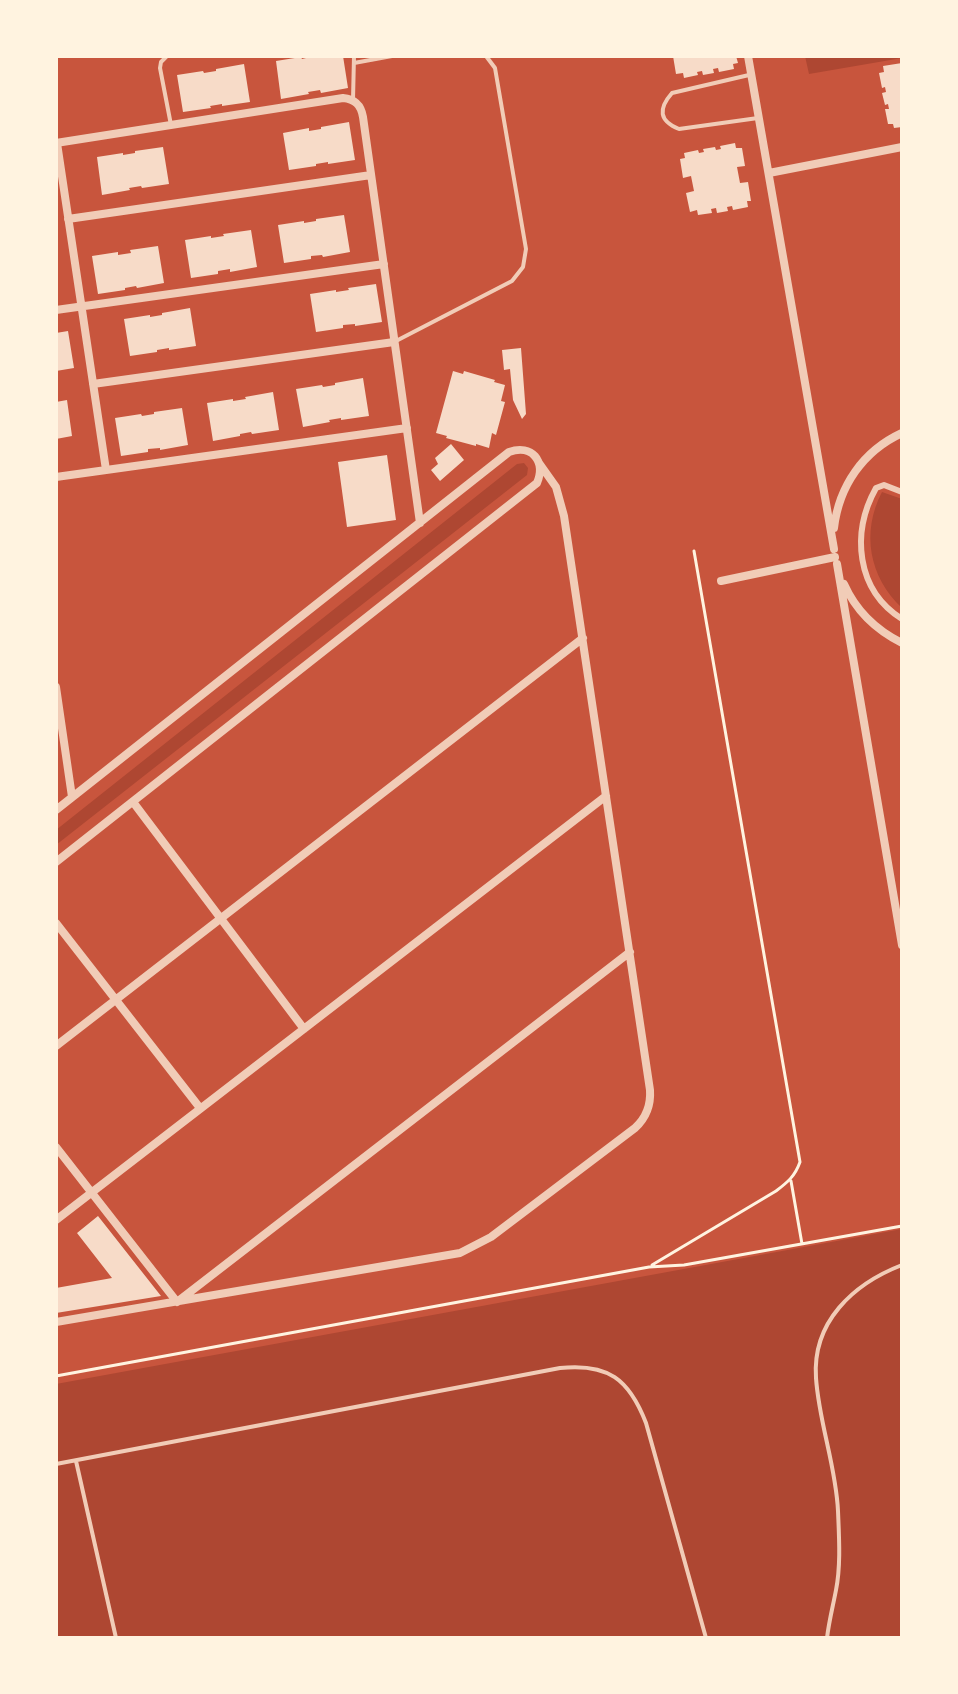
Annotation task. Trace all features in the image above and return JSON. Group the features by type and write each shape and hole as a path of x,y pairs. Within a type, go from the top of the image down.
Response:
{"street":[{"path":"748,56 902,945"},
{"path":"106,470 56,143 343,98 353,100 362,112 420,523"},
{"path":"769,173 902,147"},
{"path":"68,219 371,175"},
{"path":"56,310 384,264"},
{"path":"93,384 394,342"},
{"path":"56,477 407,428"},
{"path":"902,433 868,455 848,482 836,514 835,557 845,587 857,608 880,630 902,643"},
{"path":"56,810 509,452 530,452 556,487 583,638 630,952 651,1097 648,1111 635,1128 491,1237 460,1253 56,1322"},
{"path":"56,862 537,483 541,469 539,463"},
{"path":"902,492 884,485 876,488 860,535 868,579 880,599 902,619"},
{"path":"721,581 835,557"},
{"path":"56,1046 583,638"},
{"path":"56,687 59,727 72,797"},
{"path":"56,1220 606,796"},
{"path":"133,802 304,1029"},
{"path":"56,923 200,1108"},
{"path":"177,1302 630,952"},
{"path":"56,1147 177,1302"}],"lane":[{"path":"167,56 160,68 171,125"},
{"path":"353,100 354,56"},
{"path":"354,63 392,56"},
{"path":"394,342 512,281 523,267 526,249 495,68 486,56"},
{"path":"752,75 672,93 663,107 663,117 668,124 679,129 759,118"},
{"path":"827,1638 836,1589 839,1537 836,1480 816,1379 818,1351 827,1325 842,1302 863,1285 902,1265"},
{"path":"56,1464 560,1368 591,1367 616,1378 630,1390 639,1404 706,1638"},
{"path":"76,1461 116,1638"}],"path":[{"path":"649,1267 791,1180 800,1162 694,551"},
{"path":"791,1180 802,1244"},
{"path":"56,1376 649,1267 684,1265 902,1226"}],"shaded area":[{"path":"805,56 902,56 902,58 809,74"},
{"path":"524,463 528,468 527,475 56,845 56,830 517,464"},
{"path":"882,492 902,499 902,608 882,582 872,553 872,523"},
{"path":"902,1229 902,1638 56,1638 56,1384"}],"building":[{"path":"343,56 348,88 321,93 320,90 281,99 276,61"},
{"path":"673,56 736,56 738,63 733,64 734,69 719,72 718,68 713,69 714,73 703,75 702,71 684,78 683,73 676,74"},
{"path":"902,63 902,127 894,128 893,124 888,124 885,109 889,109 882,93 886,92 879,73 884,72 883,66"},
{"path":"244,64 250,102 183,112 177,75 204,73"},
{"path":"349,122 355,160 289,170 283,133"},
{"path":"735,143 736,148 742,148 745,166 737,167 740,183 748,182 751,201 747,201 748,207 733,210 732,206 727,207 728,211 717,213 716,208 711,209 712,213 698,215 697,210 690,212 686,193 694,191 691,176 683,178 680,159 685,158 684,153 698,150 699,153 715,147 716,150"},
{"path":"163,147 169,184 141,186 102,195 97,157"},
{"path":"344,215 350,252 311,256 311,259 284,263 278,225"},
{"path":"251,230 257,267 218,271 218,274 191,278 185,240"},
{"path":"158,246 164,283 98,294 92,256 118,252 118,255"},
{"path":"376,284 382,322 343,325 343,328 316,332 310,294"},
{"path":"190,308 196,346 130,356 124,319"},
{"path":"68,331 74,368 56,371 56,333"},
{"path":"521,348 526,414 522,419 513,400 510,369 504,370 502,350"},
{"path":"453,371 463,374 464,371 505,385 501,401 505,402 489,448 436,433"},
{"path":"363,378 369,416 329,420 303,427 296,389 323,387"},
{"path":"273,392 279,430 251,432 213,441 207,403 246,399"},
{"path":"67,400 72,436 56,439 56,402"},
{"path":"182,408 188,445 148,449 148,452 121,456 115,418"},
{"path":"451,444 464,460 440,481 431,470 438,464 435,458"},
{"path":"387,455 396,520 347,527 338,462"},
{"path":"98,1216 161,1296 56,1313 56,1288 112,1278 77,1233"}]}
